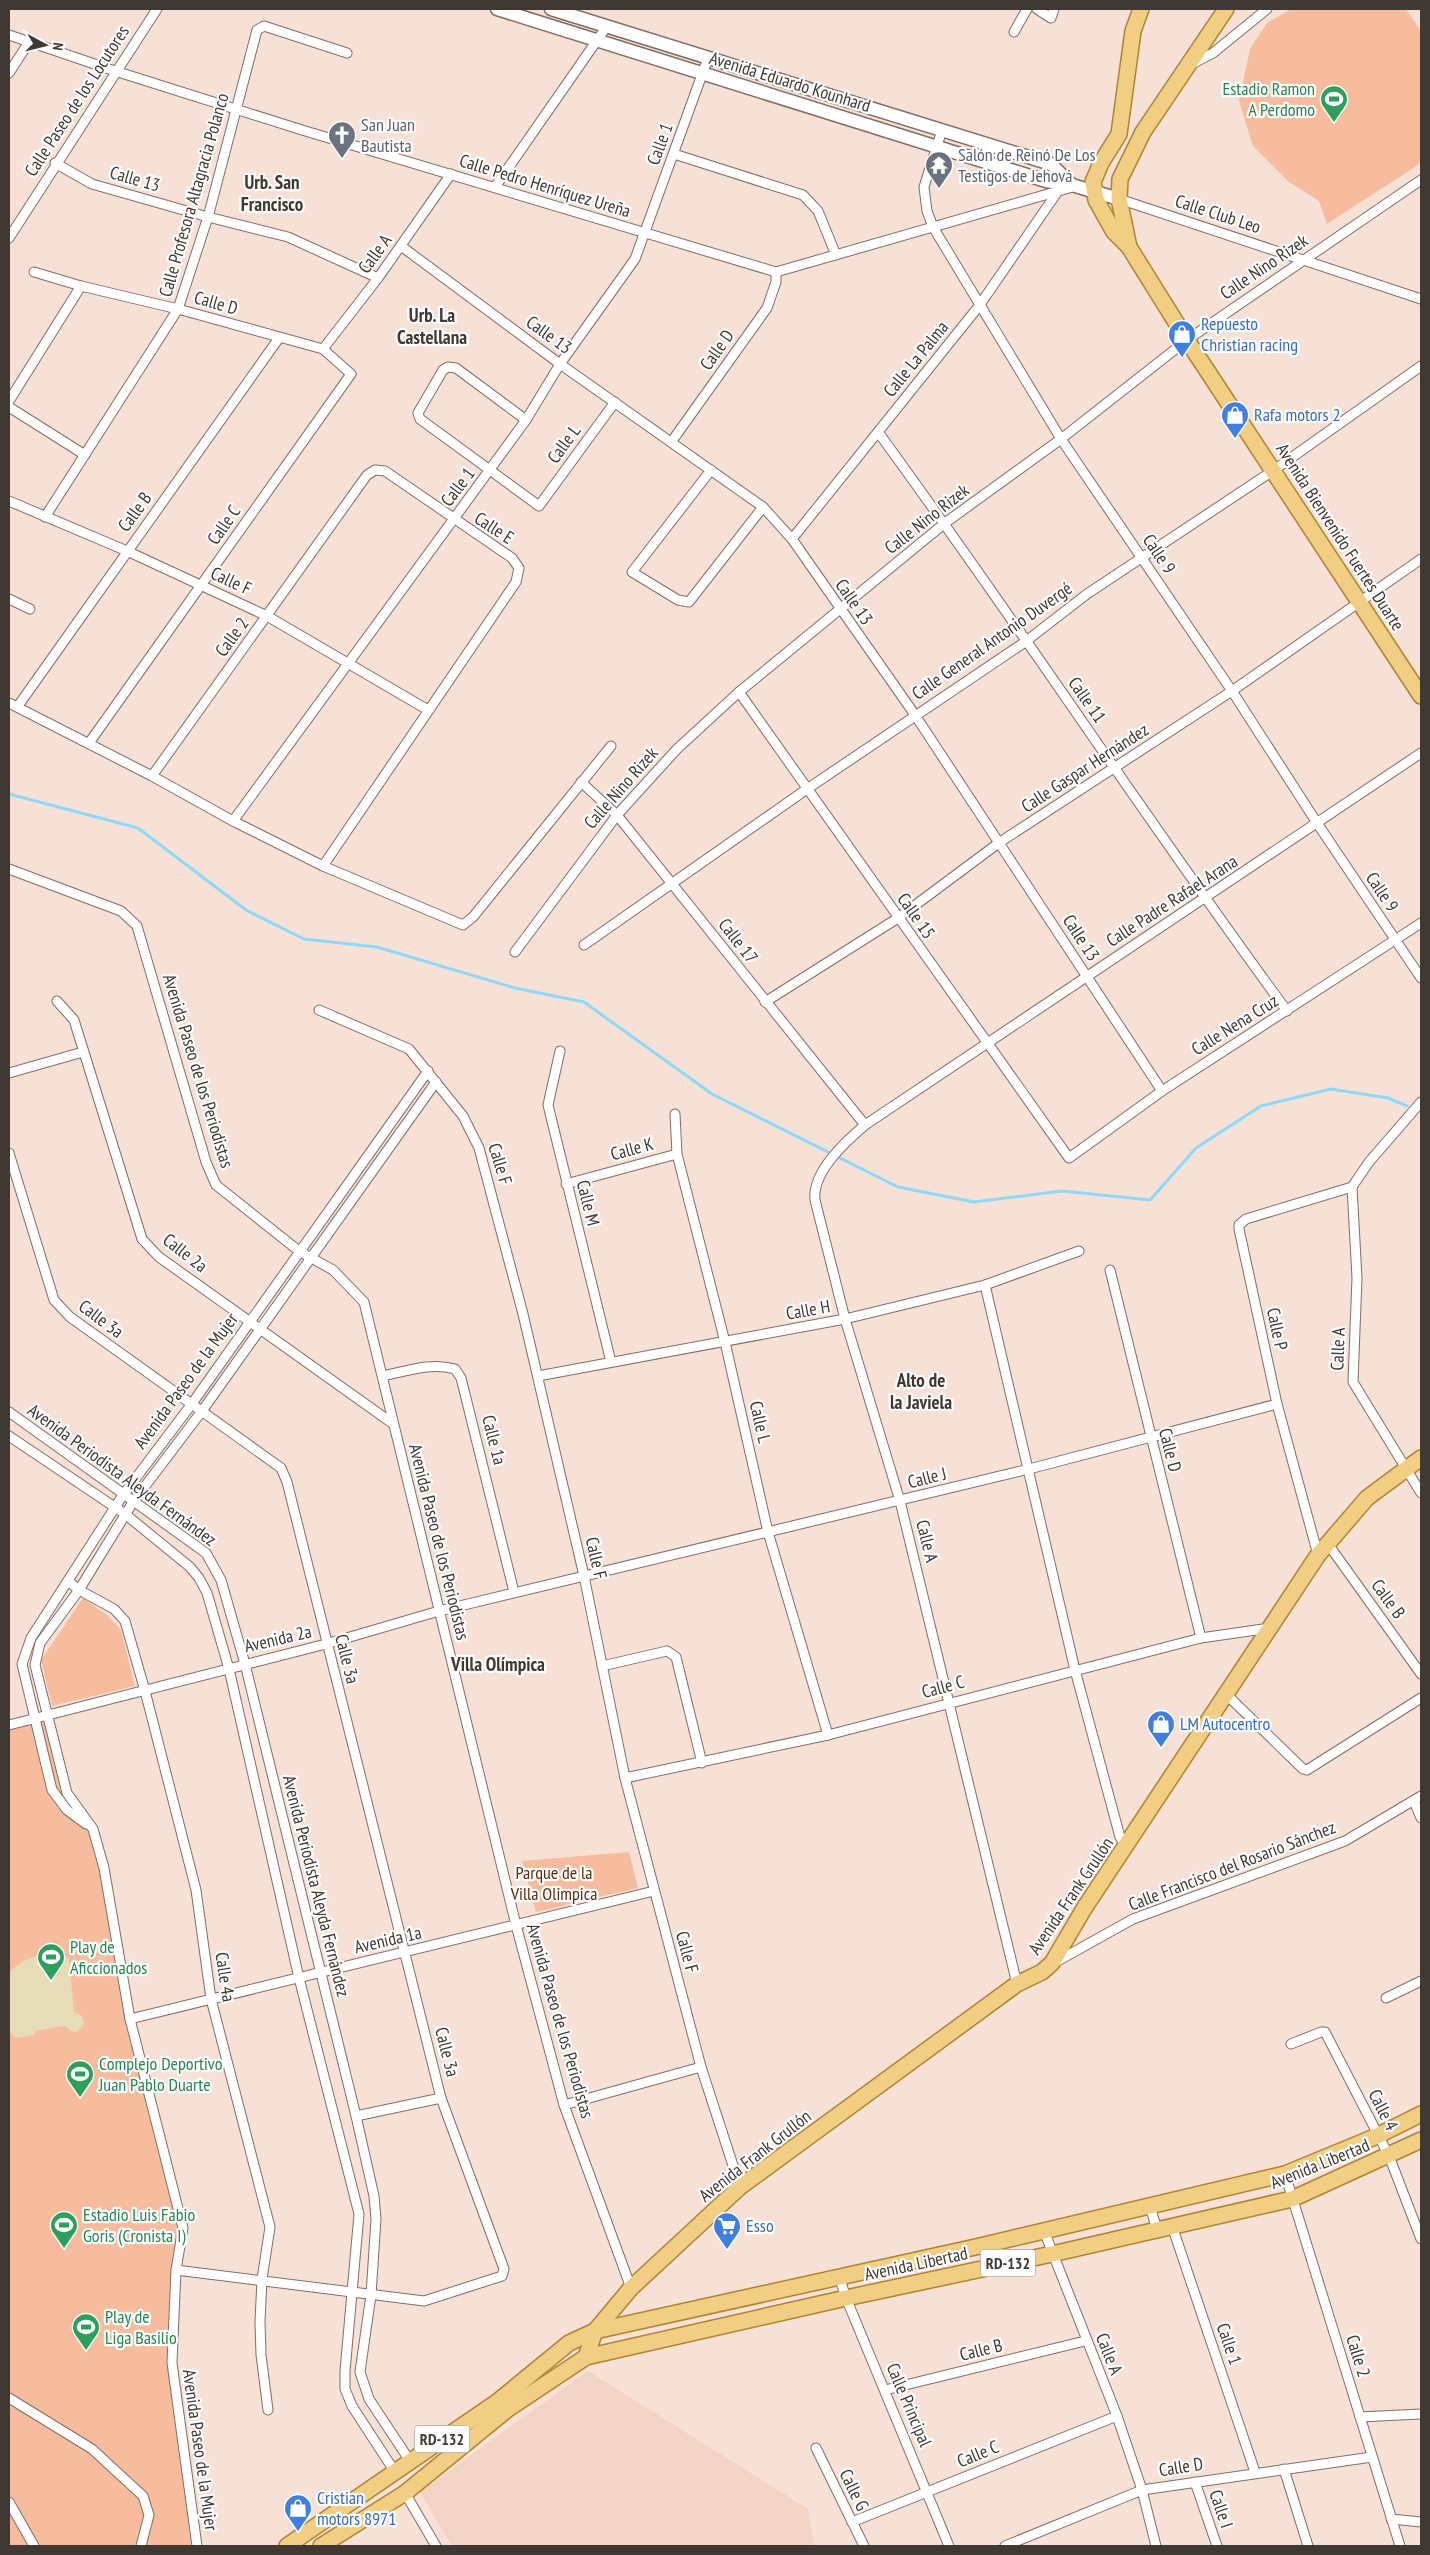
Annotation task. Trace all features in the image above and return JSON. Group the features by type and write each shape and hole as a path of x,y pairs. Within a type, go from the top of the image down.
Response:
{"main road":[{"path":"1093,191 1095,174 1119,134 1130,48 1133,31 1141,9"},
{"name":"Avenida Bienvenido Fuertes Duarte","path":"1129,248 1119,199 1120,179 1143,132 1187,67 1209,48 1226,9"},
{"path":"1122,122 1143,132"},
{"name":"Avenida Bienvenido Fuertes Duarte","path":"1093,191 1103,215 1114,232 1129,248 1186,340 1274,470 1421,696"},
{"name":"Avenida Frank Grullón","path":"586,2357 595,2331 631,2288 740,2187 1018,1984 1042,1972 1052,1963 1085,1907 1318,1555 1367,1498 1421,1458"},
{"name":"Avenida Libertad","path":"595,2331 1044,2231 1285,2174 1377,2136 1421,2114"},
{"name":"Avenida Libertad","path":"586,2357 1292,2199 1421,2140"},
{"name":"RD-132","path":"287,2546 497,2402 569,2343 595,2331"},
{"name":"RD-132","path":"321,2546 405,2493 508,2409 586,2357"}],"street":[{"name":"Calle Paseo de los Locutores","path":"9,238 55,163 157,9"},
{"name":"Avenida Eduardo Kounhard","path":"498,9 1046,181 1074,186 1119,199"},
{"name":"Avenida Eduardo Kounhard","path":"551,9 1051,164 1074,186"},
{"path":"1014,32 1027,9"},
{"path":"1037,9 1051,18 1054,9"},
{"path":"1209,48 1267,9"},
{"path":"496,186 607,26"},
{"name":"Calle Profesora Altagracia Polanco","path":"45,517 178,309 208,217 235,109 260,27 347,53"},
{"name":"Calle Pedro Henríquez Ureña","path":"9,35 115,72 776,272"},
{"path":"9,73 29,42"},
{"name":"Calle 1","path":"233,821 490,471 526,420 560,364 635,260 708,58"},
{"name":"Calle 9","path":"942,130 924,188 927,211 933,227 1061,439 1232,692 1394,941 1421,978"},
{"path":"674,154 803,195 818,211 836,255"},
{"name":"Calle 13","path":"55,163 92,184 208,217 288,237 378,278"},
{"name":"Calle A","path":"323,349 378,278 451,174"},
{"name":"Calle Nino Rizek","path":"514,952 617,815 677,749 739,692 945,523 1061,439 1186,340 1421,180"},
{"path":"776,272 1056,194 1074,186"},
{"name":"Calle La Palma","path":"792,539 979,306 1056,194"},
{"name":"Calle Club Leo","path":"1119,199 1421,299"},
{"name":"Calle 13","path":"401,246 560,364 763,507 792,539 915,715 1162,1091"},
{"name":"Calle D","path":"34,272 323,349 351,374"},
{"name":"Calle D","path":"672,442 767,308 774,289 776,272"},
{"path":"9,401 81,286"},
{"name":"Calle B","path":"18,706 279,338"},
{"name":"Calle General Antonio Duvergé","path":"584,945 807,789 1025,642 1087,594 1274,470 1421,366"},
{"path":"490,471 420,419 418,413 420,406 443,370 448,367 456,368 526,420"},
{"name":"Calle C","path":"89,743 351,374"},
{"name":"Calle L","path":"490,471 539,506 615,402"},
{"path":"9,407 85,455"},
{"name":"Calle 11","path":"878,432 945,523 1025,642 1204,899 1287,1011"},
{"name":"Calle E","path":"375,470 385,471 453,520 512,558 519,568 516,582 428,710"},
{"name":"Calle 2","path":"152,776 367,475 375,470"},
{"path":"711,470 632,572 678,600 689,602 763,507"},
{"name":"Calle F","path":"9,501 127,551 267,616 428,710"},
{"name":"Calle Gaspar Hernández","path":"765,1002 898,918 1000,842 1232,692 1421,559"},
{"path":"9,599 30,608"},
{"name":"Calle 15","path":"739,692 1069,1158"},
{"path":"9,703 152,776 233,821 323,866 452,922 463,925 473,917 611,746"},
{"path":"323,866 428,710"},
{"name":"Calle Padre Rafael Arana","path":"864,1125 988,1044 1086,976 1421,753"},
{"name":"Calle 17","path":"581,782 617,815 864,1125"},
{"name":"Avenida Paseo de los Periodistas","path":"9,868 121,911 137,926 206,1162 216,1184 299,1250 333,1270 364,1302 516,1925 564,2105 631,2288"},
{"name":"Calle Nena Cruz","path":"1069,1158 1162,1091 1421,923"},
{"name":"Calle 2a","path":"57,1001 74,1020 82,1052 142,1239 159,1257 392,1423"},
{"name":"Calle F","path":"319,1010 409,1049 463,1116 479,1148 501,1225 538,1376 584,1576 625,1778 701,2067 740,2187"},
{"name":"Calle M","path":"560,1051 548,1105 611,1362"},
{"path":"9,1074 82,1052"},
{"name":"Avenida Paseo de la Mujer","path":"93,1829 67,1810 52,1790 37,1719 22,1664 31,1638 123,1495 191,1405 299,1250 428,1071"},
{"name":"Avenida Paseo de la Mujer","path":"197,2546 172,2363 176,2270 183,2228 130,2019 119,1968 104,1868 93,1829 67,1794 34,1665 40,1643 79,1590 133,1502 202,1411 436,1082"},
{"path":"1352,1187 1368,1162 1421,1102"},
{"name":"Calle L","path":"675,1114 677,1154 725,1342 768,1532 828,1735"},
{"name":"Calle A","path":"864,1125 838,1148 815,1186 815,1200 845,1319 900,1501 1018,1984"},
{"name":"Calle 3a","path":"9,1153 54,1300 70,1317 281,1468 287,1482 441,2098 504,2268 502,2276 424,2301 371,2295"},
{"name":"Calle K","path":"566,1184 677,1154"},
{"name":"Calle A","path":"1352,1187 1357,1278 1353,1382 1421,1493"},
{"name":"Calle P","path":"1318,1555 1277,1404 1239,1225 1246,1219 1352,1187"},
{"name":"Calle H","path":"538,1376 845,1319 985,1285 1079,1251"},
{"name":"Calle D","path":"1110,1270 1201,1638"},
{"path":"985,1285 1076,1670 1120,1837 1126,1846"},
{"name":"Calle 1a","path":"383,1376 426,1367 444,1366 456,1369 461,1378 514,1592"},
{"name":"Calle J","path":"584,1576 1029,1469 1277,1404"},
{"name":"Avenida Periodista Aleyda Fernández","path":"9,1412 206,1553 222,1580 245,1664 374,2196 376,2219 371,2295 360,2372 370,2399 410,2461"},
{"name":"Avenida Periodista Aleyda Fernández","path":"9,1436 125,1514 190,1567 199,1578 207,1593 229,1668 299,1978 359,2214 345,2389 352,2406 395,2472"},
{"name":"Calle B","path":"1328,1544 1418,1662 1421,1674"},
{"name":"Avenida 2a","path":"9,1725 326,1644 439,1611 584,1576"},
{"name":"Calle 4a","path":"68,1581 79,1590 114,1609 125,1621 145,1690 196,1890 211,1999 270,2227 262,2279 261,2355 268,2410"},
{"name":"Calle C","path":"625,1778 828,1735 1201,1638 1270,1628"},
{"path":"602,1666 667,1650 672,1652 676,1657 702,1762"},
{"path":"1226,1694 1303,1769 1307,1770 1421,1698"},
{"path":"1417,1799 1421,1818"},
{"name":"Calle Francisco del Rosario Sánchez","path":"1052,1963 1133,1919 1345,1841 1417,1799"},
{"name":"Avenida 1a","path":"130,2019 654,1891"},
{"path":"1386,1998 1421,1981"},
{"name":"Calle 4","path":"1291,2044 1325,2032 1389,2156 1421,2239"},
{"path":"564,2105 701,2067"},
{"path":"356,2116 441,2098"},
{"name":"Calle 2","path":"1285,2174 1400,2546"},
{"path":"1150,2206 1157,2230"},
{"name":"Calle 1","path":"1172,2226 1255,2472"},
{"name":"Calle A","path":"1044,2231 1116,2416 1142,2490 1156,2546"},
{"path":"176,2270 262,2279 371,2295"},
{"name":"Calle Principal","path":"839,2276 846,2298 949,2546"},
{"name":"Calle B","path":"885,2390 1086,2341"},
{"path":"9,2398 92,2450 143,2496 149,2515 141,2546"},
{"path":"1360,2417 1421,2414"},
{"name":"Calle C","path":"852,2522 1116,2416"},
{"name":"Calle G","path":"816,2448 864,2546"},
{"name":"Calle D","path":"1005,2546 1142,2490 1255,2472 1372,2457"},
{"path":"1284,2469 1308,2546"},
{"name":"Calle I","path":"1195,2482 1217,2546"},
{"path":"405,2493 436,2546"},
{"path":"9,2502 34,2546"},
{"path":"1392,2519 1421,2522"}],"shaded area":[{"path":"588,2371 808,2509 814,2546 452,2546 420,2492"}],"green space":[{"name":"Estadio Ramon A Perdomo","path":"1291,9 1406,9 1421,31 1421,163 1327,224 1319,201 1289,182 1253,146 1239,101 1250,49 1267,23"},
{"path":"83,1598 107,1615 121,1630 135,1686 52,1706 41,1660"},
{"name":"Complejo Deportivo Juan Pablo Duarte","path":"48,1715 67,1793 93,1829 119,1968 183,2228 172,2363 198,2546 9,2546 9,1725"},
{"name":"Parque de la Villa Olimpica","path":"629,1852 638,1888 536,1912 522,1861"}],"sand":[{"path":"43,1954 69,1958 74,2012 82,2016 84,2025 77,2032 71,2031 65,2026 35,2031 35,2035 15,2038 9,2031 9,1974 24,1961"}],"waterway":[{"path":"9,794 138,828 246,910 304,939 377,947 515,988 584,1002 712,1094 898,1187 974,1202 1062,1191 1150,1200 1196,1148 1261,1106 1331,1089 1388,1098 1407,1106"}],"place":[{"name":"Estadio Ramon A Perdomo","path":"1334,123"},
{"name":"San Juan Bautista","path":"342,159"},
{"name":"Salón de Reinó De Los Testigos de Jehová","path":"939,189"},
{"name":"Repuesto Christian racing","path":"1182,358"},
{"name":"Rafa motors 2","path":"1235,439"},
{"name":"LM Autocentro","path":"1161,1748"},
{"name":"Play de Aficcionados","path":"51,1981"},
{"name":"Complejo Deportivo Juan Pablo Duarte","path":"80,2098"},
{"name":"Estadio Luis Fabio Goris (Cronista I)","path":"64,2249"},
{"name":"Esso","path":"727,2250"},
{"name":"Play de Liga Basilio","path":"86,2351"},
{"name":"Cristian motors 8971","path":"298,2532"}],"district":[{"name":"Urb. San Francisco","path":"272,193"},
{"name":"Urb. La Castellana","path":"432,326"},
{"name":"Alto de la Javiela","path":"921,1391"},
{"name":"Villa Olímpica","path":"498,1664"}]}
